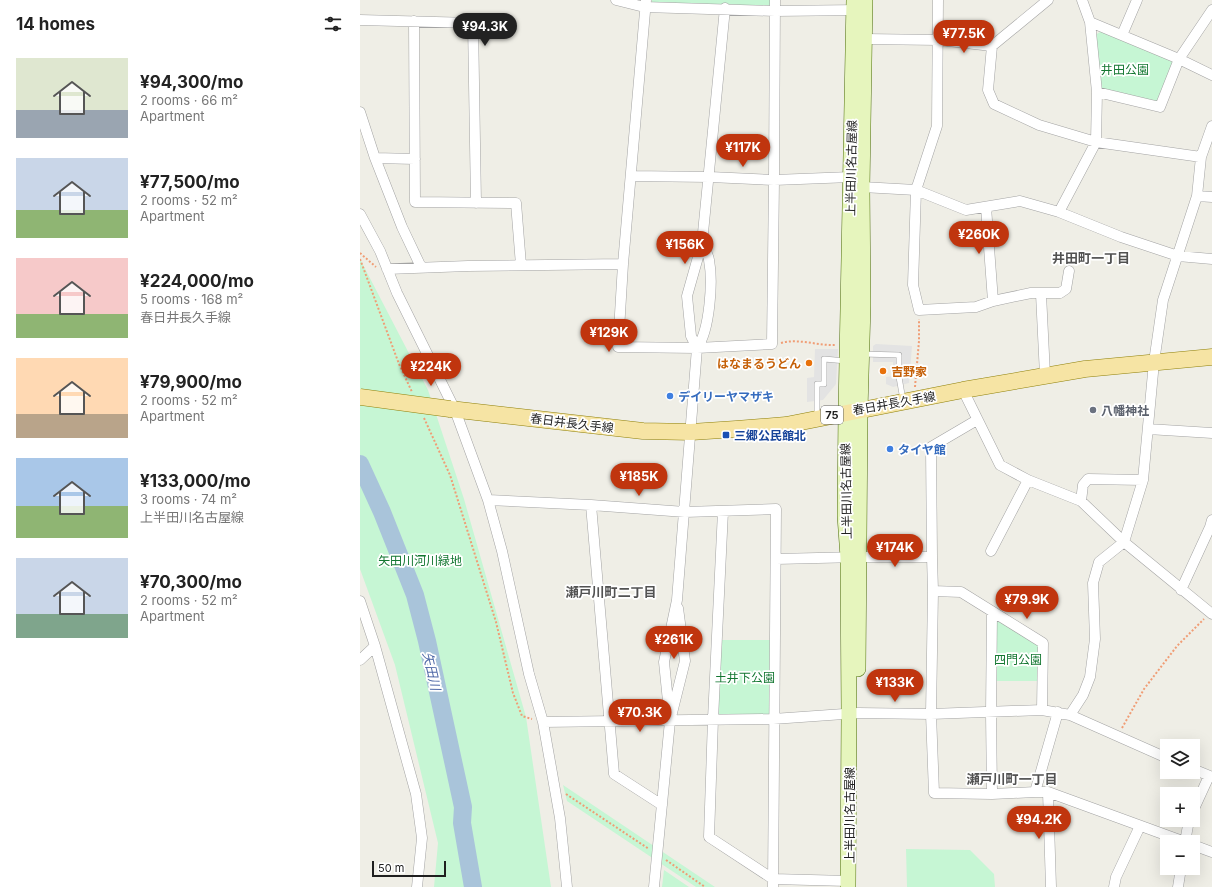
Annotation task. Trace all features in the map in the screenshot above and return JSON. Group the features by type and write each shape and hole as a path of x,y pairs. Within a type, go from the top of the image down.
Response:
{"main road":[{"name":"上半田川名古屋線","path":"852,885 853,411 847,361 865,39 859,5"},
{"name":"上半田川名古屋線","path":"853,411 862,354 863,305 857,182 859,5"},
{"name":"春日井長久手線","path":"360,397 643,431 691,432 786,424 1044,375 1085,369 1212,357"}],"street":[{"path":"616,0 645,4 775,11 859,5"},
{"path":"645,4 623,264 618,347 697,348 772,344 775,0"},
{"path":"938,0 938,126 916,190 913,285 919,310 976,307 994,301 1031,293 1060,293 1066,290 1069,271"},
{"path":"1048,0 992,46 988,90 994,104 1039,124 1096,142 1206,151"},
{"path":"1059,212 1096,142 1097,92 1090,22 1082,0"},
{"path":"1122,35 1137,0"},
{"path":"670,721 664,662 677,600 697,348 692,336 687,296 702,243 710,177 725,8"},
{"path":"1097,92 1160,107 1179,59 1212,10"},
{"path":"360,20 473,23 476,203"},
{"path":"414,21 415,202 516,203 521,265"},
{"path":"1090,22 1179,59 1212,75"},
{"path":"865,39 939,40 992,46"},
{"path":"360,112 375,158 402,226 421,267"},
{"path":"1070,715 1083,695 1090,676 1095,639 1093,583 1099,562 1124,542 1143,480 1154,362 1163,300 1197,196 1212,126"},
{"path":"375,158 415,159"},
{"path":"631,176 857,182 916,190 966,210 1020,201 1059,212 1121,237 1178,256 1212,258"},
{"path":"1197,196 1212,197"},
{"path":"986,207 994,301"},
{"path":"360,214 380,251 386,269 452,409 488,500 502,551 529,674 543,722 560,818 567,887"},
{"path":"697,348 702,341 710,299 709,259 702,243"},
{"path":"386,269 421,267 623,264"},
{"path":"1041,294 1044,375"},
{"path":"963,390 1000,465 1028,480 1081,501 1124,542 1198,604 1212,613"},
{"path":"977,420 931,447 933,591 931,714 934,793 992,794 1048,792 1165,835"},
{"path":"1148,429 1212,433"},
{"path":"1081,501 1083,485 1088,479 1143,480"},
{"path":"990,551 1028,480"},
{"path":"488,500 591,505 685,512 776,510 773,719 773,883"},
{"path":"591,505 614,774 662,805"},
{"path":"723,511 709,837 773,883 852,885"},
{"path":"1181,590 1212,520"},
{"path":"776,559 932,557"},
{"path":"933,591 961,592 1044,644 1042,710"},
{"path":"654,887 670,721 685,661 677,600"},
{"path":"360,602 375,646 416,794 422,838 417,887"},
{"path":"992,612 992,794"},
{"path":"360,660 375,646"},
{"path":"543,722 773,719 853,714 991,713 1042,710 1070,715 1160,755"},
{"path":"1035,792 1058,712"},
{"path":"1200,772 1211,777 1200,798"},
{"path":"1048,792 1052,887"},
{"path":"1114,887 1116,877 1140,826"},
{"path":"1200,848 1212,852"},
{"path":"1178,887 1180,875"}],"lane":[{"path":"862,354 899,355 899,377 908,401"},
{"path":"817,418 817,384 824,384 824,359 847,361"}],"path":[{"path":"360,259 399,364 415,398"},
{"path":"908,401 919,341 919,310"},
{"path":"772,344 774,346 783,342 796,341 826,346 848,345"},
{"path":"422,412 450,475 496,622 513,694 522,716 543,722"},
{"path":"1118,736 1144,689 1177,646 1212,613"},
{"path":"555,787 705,887"}],"green space":[{"path":"652,0 770,0 770,6 652,2"},
{"name":"井田公園","path":"1102,31 1174,62 1158,103 1101,88 1095,35"},
{"name":"矢田川河川緑地","path":"360,259 428,390 464,499 526,717 551,887 434,887 438,843 395,665 360,569"},
{"name":"四門公園","path":"996,618 1041,645 1039,681 996,681"},
{"name":"土井下公園","path":"721,640 772,640 769,715 718,715"},
{"path":"563,785 715,887 696,887 567,801"},
{"path":"906,849 970,850 994,874 995,887 907,887"},
{"path":"664,870 689,887 662,887"}],"shaded area":[{"path":"876,344 912,346 909,383 893,387 886,384 886,377 893,376 893,362 873,362 873,346"},
{"path":"815,349 838,349 836,384 823,400 807,402 807,378 814,377"}],"waterway":[{"name":"矢田川","path":"360,464 382,512 415,595 427,641 463,807 462,823 473,887"}],"place":[{"name":"はなまるうどん","path":"809,363"},
{"name":"吉野家","path":"883,371"},
{"name":"デイリーヤマザキ","path":"670,396"},
{"name":"八幡神社","path":"1093,410"},
{"name":"三郷公民館北","path":"726,435"},
{"name":"タイヤ館","path":"890,449"}],"district":[{"name":"井田町一丁目","path":"1091,258"},
{"name":"瀬戸川町二丁目","path":"611,592"},
{"name":"瀬戸川町一丁目","path":"1012,779"}]}
